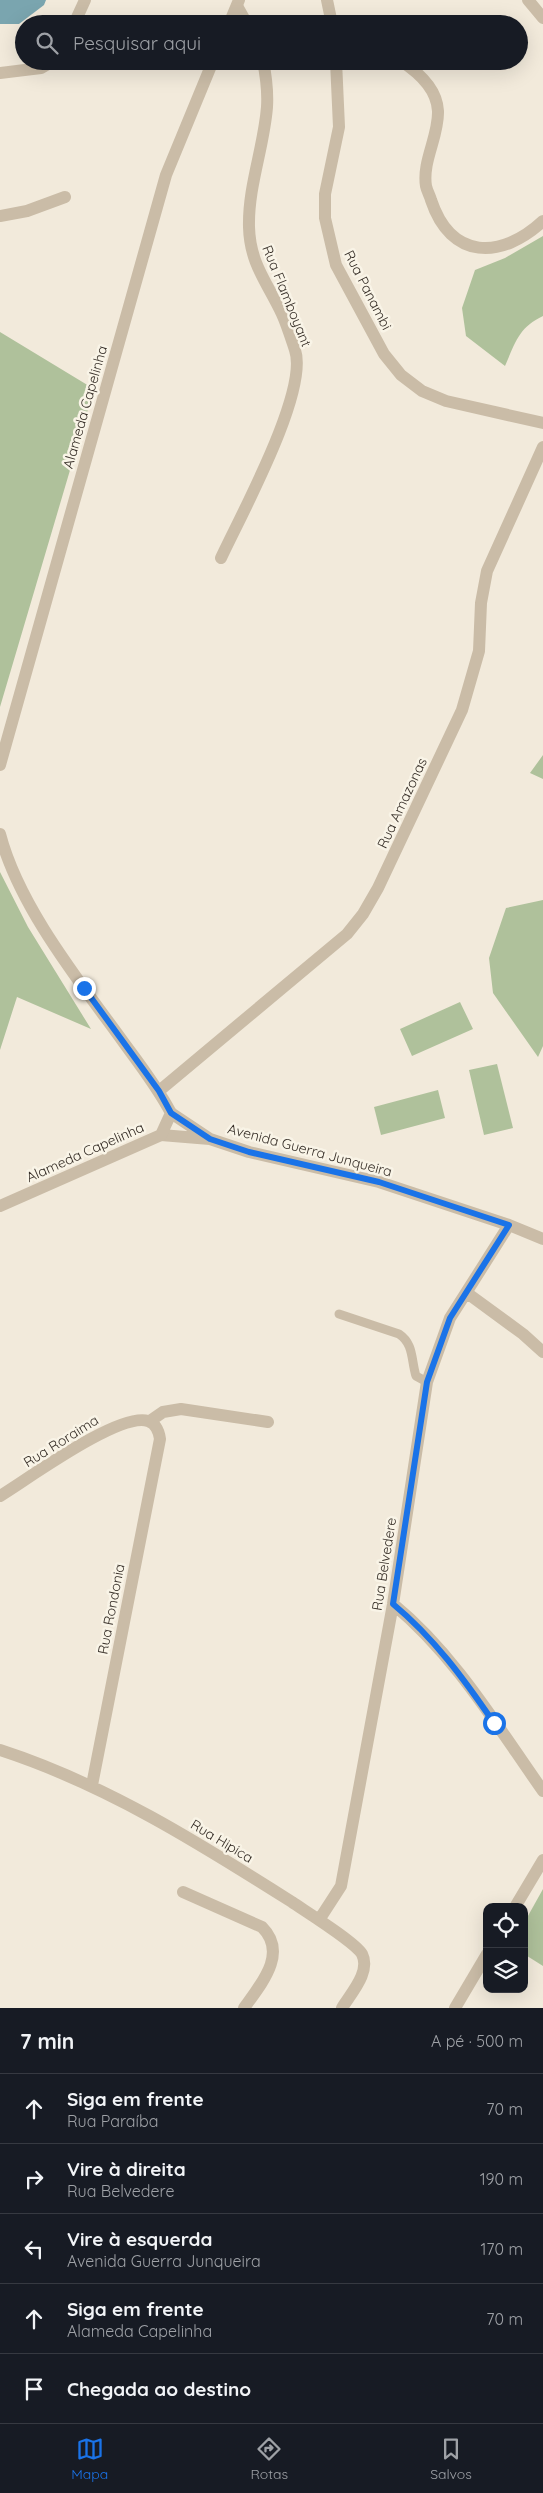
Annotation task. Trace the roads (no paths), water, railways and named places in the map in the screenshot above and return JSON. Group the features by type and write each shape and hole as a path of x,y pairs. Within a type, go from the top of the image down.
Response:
{"street":[{"path":"78,15 85,0"},
{"path":"327,0 330,15"},
{"path":"528,0 543,18"},
{"path":"233,15 238,3"},
{"path":"238,3 243,15"},
{"path":"0,74 27,70"},
{"name":"Alameda Capelinha","path":"0,765 166,175 209,70"},
{"name":"Rua Flamboyant","path":"221,558 289,410 297,379 296,353 290,335 282,314 260,277 251,253 250,202 267,107 267,82 265,70"},
{"name":"Rua Panambi","path":"336,70 339,126 325,194 325,218 336,265 384,354 401,375 422,391 446,401 543,423"},
{"path":"414,70 434,95 438,111 426,170 426,186 435,214 452,237 468,246 485,250 501,248 534,229 543,221"},
{"path":"0,216 27,212 65,197"},
{"name":"Rua Amazonas","path":"159,1091 347,934 363,914 378,888 462,710 479,651 481,603 488,571 543,447"},
{"path":"0,834 5,855 32,911 84,988 159,1091 171,1113"},
{"name":"Alameda Capelinha","path":"0,1206 161,1135 171,1113"},
{"name":"Avenida Guerra Junqueira","path":"171,1113 210,1139"},
{"name":"Avenida Guerra Junqueira","path":"161,1135 210,1139 249,1152 379,1182 509,1225 543,1239"},
{"name":"Rua Belvedere","path":"319,1920 341,1886 393,1604 427,1382 450,1318 509,1225"},
{"path":"467,1293 523,1334 543,1352"},
{"path":"150,1422 163,1412 181,1409 268,1422"},
{"name":"Rua Roraima","path":"0,1496 107,1429 138,1420 150,1422"},
{"name":"Rua Rondonia","path":"92,1785 160,1439 158,1429 150,1422"},
{"path":"393,1604 412,1619 450,1660 543,1791"},
{"name":"Rua Hipica","path":"0,1750 46,1764 92,1785 204,1846 319,1920 361,1952 365,1964 362,1975 342,2008"},
{"path":"517,1903 543,1860"},
{"path":"183,1892 262,1927 271,1936 274,1955 255,1993 244,2008"},
{"path":"455,2008 483,1961"}],"lane":[{"path":"339,1314 406,1338 412,1351 416,1376 427,1382"}],"water":[{"path":"0,0 46,0 44,5 31,15 15,15 15,24 0,24"}]}
